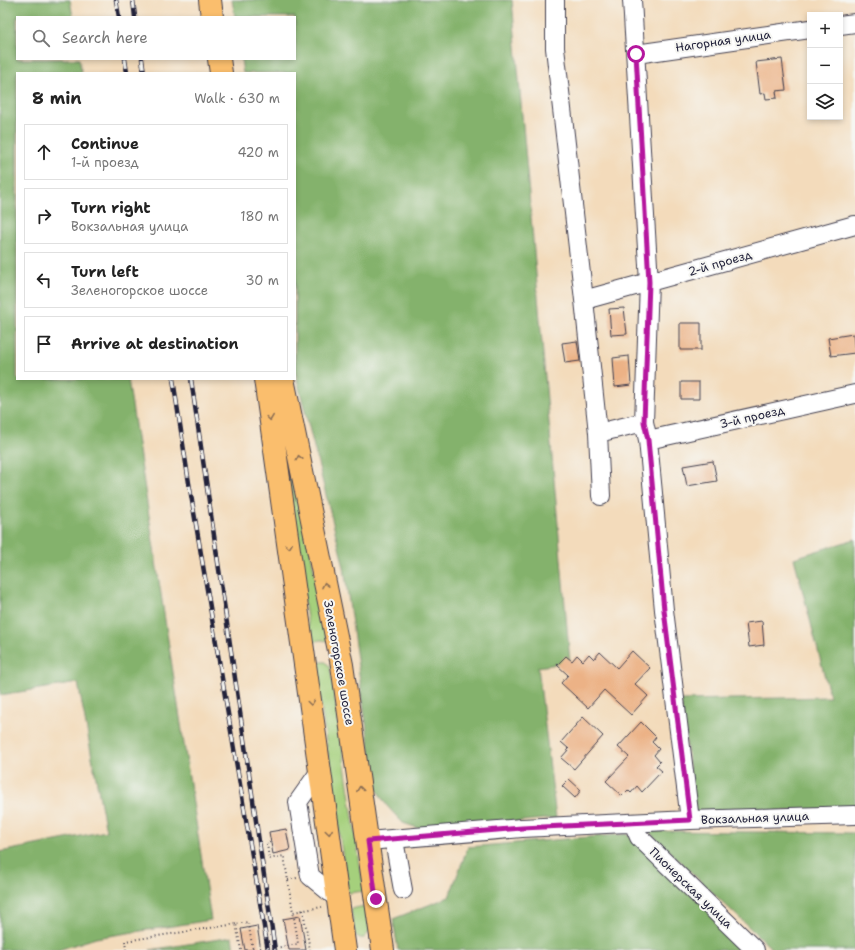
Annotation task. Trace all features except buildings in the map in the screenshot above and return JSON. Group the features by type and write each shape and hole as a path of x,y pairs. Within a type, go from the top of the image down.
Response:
{"main road":[{"path":"210,0 212,16"},
{"path":"219,60 221,72"},
{"path":"265,380 307,671 338,902 347,948"},
{"name":"Зеленогорское шоссе","path":"283,380 342,665 368,841 379,946"},
{"path":"307,671 313,657 321,652 331,656 342,665"}],"street":[{"path":"555,0 555,48 598,433 601,496"},
{"path":"632,0 649,282 644,422 648,440 664,610 690,820"},
{"path":"843,25 855,23"},
{"name":"Нагорная улица","path":"636,54 807,29"},
{"name":"2-й проезд","path":"584,300 855,225"},
{"name":"3-й проезд","path":"648,440 855,394"},
{"path":"598,433 644,422"},
{"name":"Вокзальная улица","path":"368,841 522,828 690,820 855,815"},
{"name":"Пионерская улица","path":"633,823 638,837 755,950"},
{"path":"394,840 402,890"}],"path":[{"path":"264,950 298,944 284,856 269,859 267,843 270,842"},
{"path":"293,912 338,902"},
{"path":"303,910 310,950"},
{"path":"126,950 125,941 248,922 253,950"},
{"path":"236,924 241,950"}],"green space":[{"path":"0,0 70,0 73,16 16,16 16,60 79,60 82,72 16,72 16,380 128,380 211,920 96,938 58,950 0,950 0,852 106,831 78,683 0,695"},
{"path":"232,0 512,0 570,662 538,667 556,818 424,830 403,823 387,806 375,787 344,567 296,375 296,72 243,72 241,60 296,60 296,16 235,16"},
{"path":"290,476 305,522 327,641 318,640 311,645 286,477"},
{"path":"855,539 855,810 695,812 681,700 830,697 794,558"},
{"path":"321,662 326,662 330,667 364,891 348,893 316,671 317,665"},
{"path":"648,831 855,833 855,950 773,950"},
{"path":"626,834 642,846 749,950 398,950 393,919 449,897 468,847"},
{"path":"365,906 370,931 364,938 360,938 355,935 351,909"},
{"path":"232,937 234,950 150,950"}],"railway":[{"path":"116,0 119,16"},
{"path":"133,0 135,16"},
{"path":"125,60 127,72"},
{"path":"142,60 144,72"},
{"path":"173,380 189,483 268,950"},
{"path":"191,380 275,950"}],"route":[{"path":"376,899 368,841 522,828 690,820 664,610 648,440 644,422 649,282 636,54"}]}
